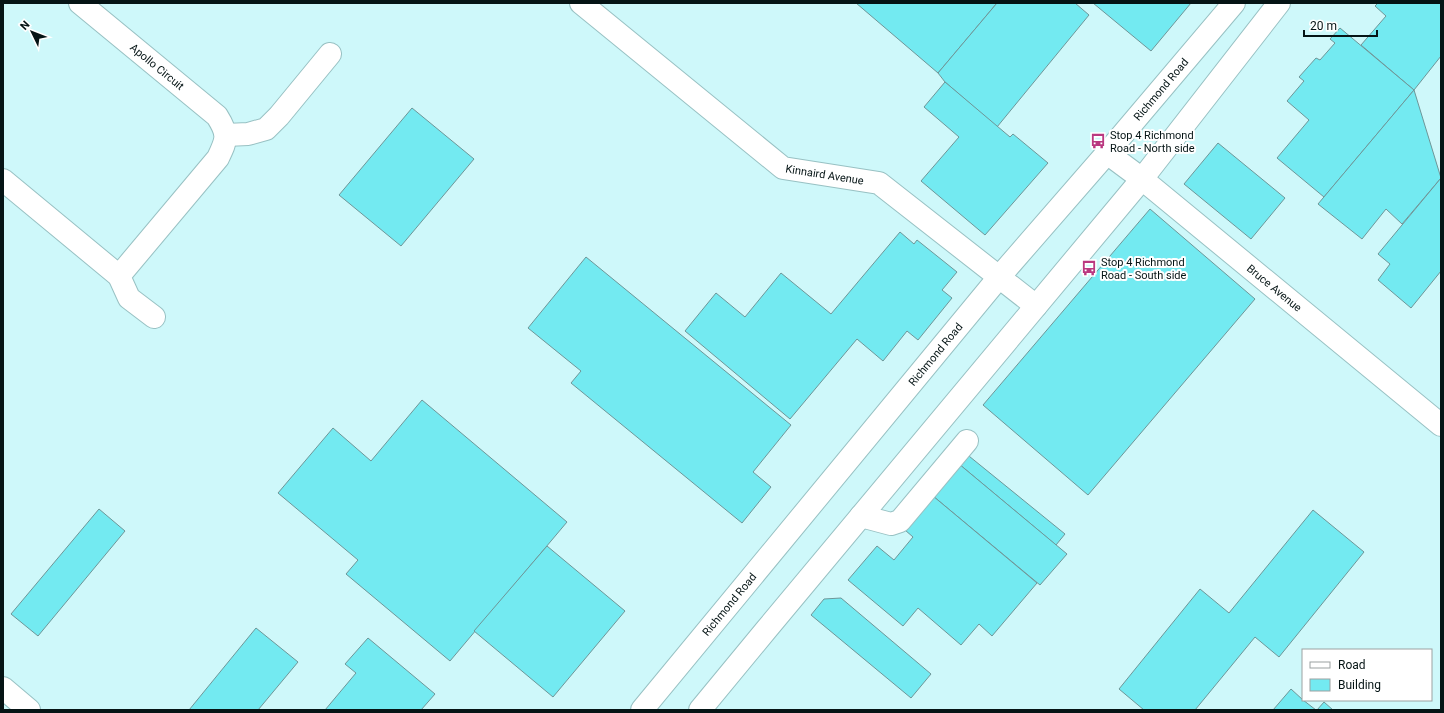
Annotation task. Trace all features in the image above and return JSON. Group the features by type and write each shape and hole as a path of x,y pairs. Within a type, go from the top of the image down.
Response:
{"main road":[{"name":"Apollo Circuit","path":"80,3 217,116 226,135"},
{"name":"Kinnaird Avenue","path":"581,3 783,168 879,183 1000,276 1036,306"},
{"name":"Richmond Road","path":"642,710 1000,276 1234,3"},
{"path":"700,710 1142,179 1278,3"},
{"path":"119,276 218,158 225,143 226,135 248,134 266,129 279,116 330,54"},
{"name":"Bruce Avenue","path":"1107,153 1142,179 1441,425"},
{"path":"3,180 119,276 129,298 154,317"},
{"path":"860,516 891,524 900,521 967,442"},
{"path":"5,694 29,710"}],"building":[{"path":"856,3 997,3 938,73"},
{"path":"997,3 1075,3 1089,15 997,127 945,82 938,73"},
{"path":"1093,3 1191,3 1151,51"},
{"path":"1378,3 1441,3 1441,56 1414,90 1361,45 1386,16 1375,6"},
{"path":"1340,28 1414,90 1324,197 1277,158 1309,120 1287,101 1304,81 1299,77 1316,58 1320,60 1335,43 1330,39"},
{"path":"945,82 1010,137 1013,134 1048,163 985,235 921,181 959,137 924,107"},
{"path":"1414,90 1441,178 1402,224 1386,209 1362,239 1318,204"},
{"path":"412,108 474,159 401,246 339,195"},
{"path":"1218,143 1285,198 1251,239 1184,184"},
{"path":"1441,178 1441,271 1411,308 1378,280 1390,264 1378,254"},
{"path":"1150,209 1255,299 1088,495 983,405"},
{"path":"900,232 914,244 917,240 957,272 942,290 952,298 918,340 907,331 883,361 857,339 790,419 685,331 716,293 745,317 781,273 831,314"},
{"path":"586,257 791,425 753,472 771,487 742,523 571,383 581,371 528,328"},
{"path":"422,400 567,522 450,661 346,574 358,560 278,493 333,428 371,461"},
{"path":"964,452 1065,534 1056,545 959,464"},
{"path":"959,464 1067,554 1040,585 933,496"},
{"path":"933,496 1037,583 992,636 979,624 961,645 918,608 903,626 848,580 877,546 894,560 913,537 905,530"},
{"path":"99,509 125,531 38,636 11,614"},
{"path":"1313,510 1364,552 1279,657 1255,637 1195,710 1144,710 1119,689 1200,589 1229,613"},
{"path":"547,546 625,611 553,697 474,631"},
{"path":"841,598 931,674 911,698 811,615 824,599"},
{"path":"256,628 298,662 258,710 189,710"},
{"path":"368,638 435,694 421,710 325,710 356,673 345,664"},
{"path":"1291,689 1302,699 1302,701 1304,701 1316,710 1273,710"},
{"path":"1324,702 1333,710 1317,710"}],"place":[{"name":"Stop 4 Richmond Road - North side","path":"1098,141"},
{"name":"Stop 4 Richmond Road - South side","path":"1089,268"}]}
